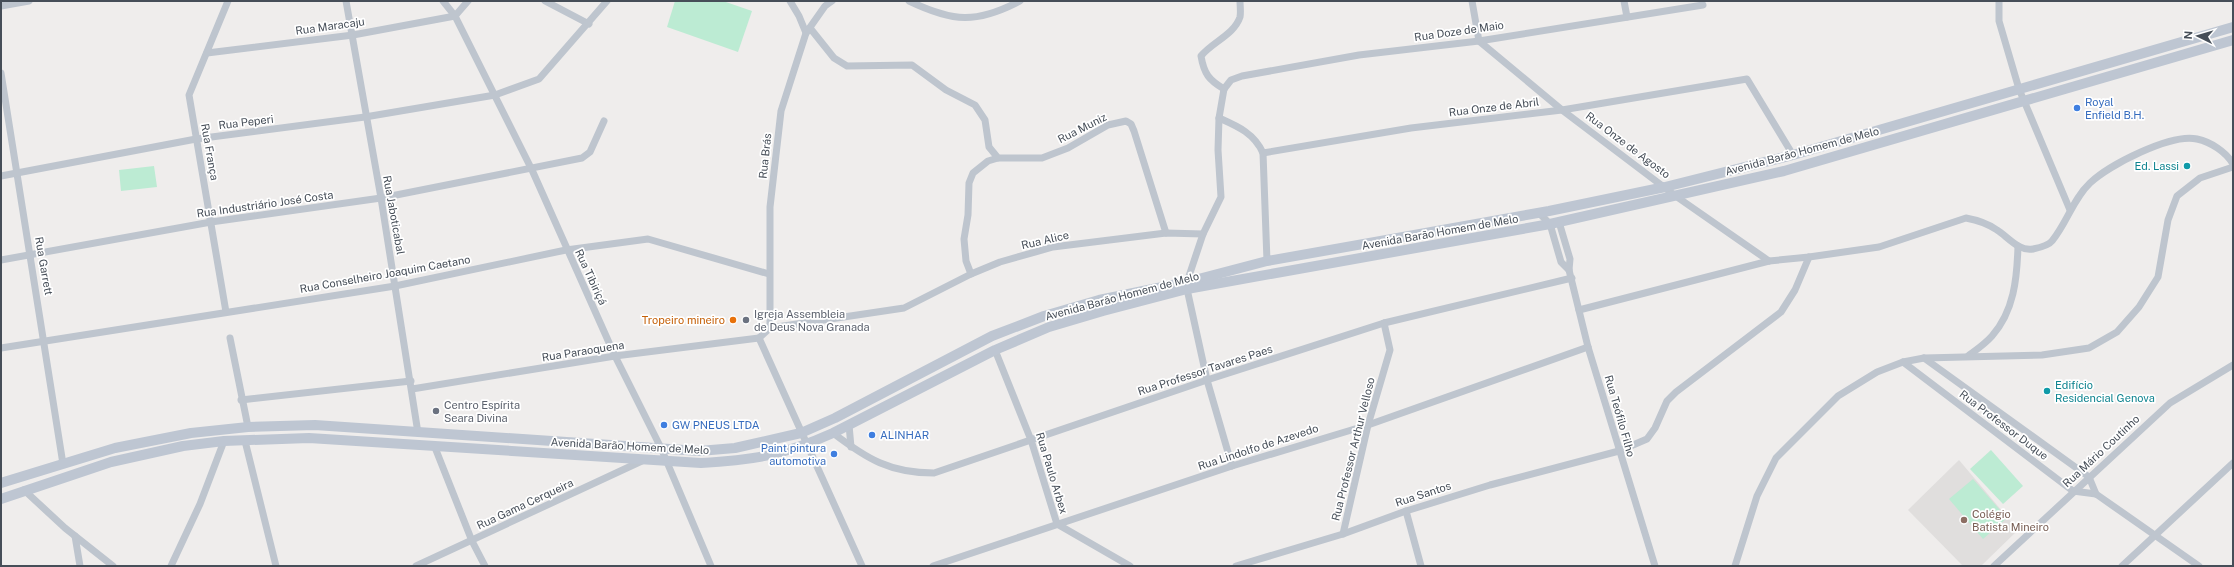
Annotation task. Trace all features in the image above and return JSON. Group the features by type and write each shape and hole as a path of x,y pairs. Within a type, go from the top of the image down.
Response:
{"main road":[{"name":"Avenida Barão Homem de Melo","path":"1,499 111,462 183,446 224,441 309,438 701,463 737,461 774,456 807,445 833,433 995,350 1049,328 1187,285 1220,273 1267,262 1539,213 1665,187 1793,156 2233,27"},
{"name":"Avenida Barão Homem de Melo","path":"3,479 63,464 115,448 191,432 248,427 315,425 698,451 735,448 800,434 835,418 992,336 1044,316 1099,300 1555,223 1677,197 1784,171 2233,40"},
{"path":"1784,171 1793,164 1793,156"}],"street":[{"path":"1,6 29,1"},
{"name":"Rua França","path":"226,312 212,222 189,95 228,1"},
{"name":"Rua Jaboticabal","path":"346,1 353,35 365,117 381,198 411,380 418,433"},
{"name":"Rua Tibiriçá","path":"443,1 455,16 532,170 566,250 615,356 661,448 711,566"},
{"path":"455,16 468,1"},
{"path":"545,1 589,24"},
{"name":"Rua Peperi","path":"1,176 196,139 365,117 495,95 539,79 589,24 607,1"},
{"path":"790,1 808,30 834,58 847,66 912,64 946,90 975,105 985,120 989,147 998,158 988,161 973,173 969,183 968,215 964,239 966,261 972,274"},
{"name":"Rua Brás","path":"770,328 770,207 781,112 808,30 825,6 832,1"},
{"path":"909,1 936,14 972,19 1020,1"},
{"path":"1232,466 1207,380 1187,285 1203,234 1221,197 1218,150 1219,118 1224,89 1210,80 1204,70 1201,56 1208,48 1230,32 1240,16 1240,1"},
{"path":"1472,1 1479,41"},
{"path":"1624,1 1627,17"},
{"path":"1999,1 1998,22 2019,89 2070,210"},
{"name":"Rua Doze de Maio","path":"1224,89 1231,80 1242,76 1359,56 1479,41 1702,5"},
{"name":"Rua Maracaju","path":"207,53 353,35 455,16"},
{"name":"Rua Onze de Agosto","path":"1479,41 1562,110 1677,197 1769,260"},
{"name":"Rua Garrett","path":"1,73 2,87 45,341 63,464"},
{"name":"Rua Onze de Abril","path":"1263,153 1411,128 1562,110 1747,79 1793,156"},
{"path":"1219,118 1250,135 1259,144 1263,153 1267,262"},
{"name":"Rua Industriário José Costa","path":"1,260 212,222 381,198 532,170 582,158 590,152 604,121"},
{"name":"Rua Muniz","path":"998,158 1042,158 1068,148 1108,125 1126,121 1131,124 1134,131 1166,233"},
{"path":"1579,310 1769,260 1809,257 1879,247 1966,218 1980,221 1992,227 2018,246 2032,250 2051,242 2070,210 2090,183 2112,166 2140,152 2172,141 2196,138 2216,147 2228,156 2233,166 2200,178 2177,196 2168,220 2158,277 2139,307 2117,332 2089,348 2042,355 1924,358 1903,362 1878,372 1838,396 1776,458 1757,496 1735,566"},
{"path":"1539,213 1555,223"},
{"name":"Rua Teófilo Filho","path":"1555,223 1561,262 1569,270 1572,278 1588,347 1655,566"},
{"name":"Rua Alice","path":"770,328 904,308 972,274 1000,262 1054,247 1166,233 1203,234"},
{"name":"Rua Conselheiro Joaquim Caetano","path":"1,348 395,286 566,250 648,239 769,274"},
{"path":"1968,356 1991,337 2009,312 2017,272 2018,246"},
{"name":"Rua Santos","path":"1236,566 1343,534 1406,511 1490,485 1619,451 1647,439 1655,428 1667,402 1676,392 1781,312 1795,290 1809,257"},
{"name":"Rua Professor Tavares Paes","path":"833,433 858,452 899,471 934,472 1207,380 1384,323 1572,278"},
{"name":"Rua Professor Arthur Velloso","path":"1343,534 1368,425 1390,350 1384,323"},
{"path":"770,328 758,338 800,434 807,445 862,566"},
{"path":"230,338 241,400 248,427"},
{"name":"Rua Paraoquena","path":"412,389 615,356 758,338"},
{"name":"Rua Lindolfo de Azevedo","path":"933,566 1232,466 1368,425 1588,347"},
{"name":"Rua Paulo Arbex","path":"995,350 1031,440 1056,524 1130,566"},
{"name":"Rua Professor Duque","path":"1924,358 2089,477"},
{"name":"Rua Professor Duque","path":"1903,362 2073,491 2096,494 2198,566"},
{"name":"Rua Mário Coutinho","path":"1994,566 2073,491 2170,403 2233,364"},
{"path":"241,400 411,380"},
{"path":"849,425 851,447"},
{"path":"244,440 276,566"},
{"path":"171,566 200,504 224,441"},
{"path":"434,445 472,540 485,566"},
{"name":"Rua Gama Cerqueira","path":"416,566 644,460"},
{"path":"2122,566 2233,463"},
{"path":"2089,477 2096,494"},
{"path":"24,490 75,536 113,566"},
{"path":"1406,511 1421,566"},
{"path":"75,536 80,566"}],"shaded area":[{"name":"Colégio Batista Mineiro","path":"1959,460 2018,530 1981,566 1963,566 1908,510"}],"green space":[{"path":"675,1 723,1 752,11 738,52 667,27"},
{"path":"154,166 157,187 121,191 119,170"},
{"path":"1991,450 2023,486 2003,504 1970,469"},
{"path":"1973,479 2007,518 1983,539 1949,499"}],"place":[{"name":"Royal Enfield B.H.","path":"2077,108"},
{"name":"Ed. Lassi","path":"2187,166"},
{"name":"Tropeiro mineiro","path":"733,320"},
{"name":"Igreja Assembleia de Deus Nova Granada","path":"746,320"},
{"name":"Edifício Residencial Genova","path":"2047,391"},
{"name":"Centro Espírita Seara Divina","path":"436,411"},
{"name":"GW PNEUS LTDA","path":"664,425"},
{"name":"ALINHAR","path":"872,435"},
{"name":"Paint pintura automotiva","path":"834,454"},
{"name":"Colégio Batista Mineiro","path":"1964,520"}]}
